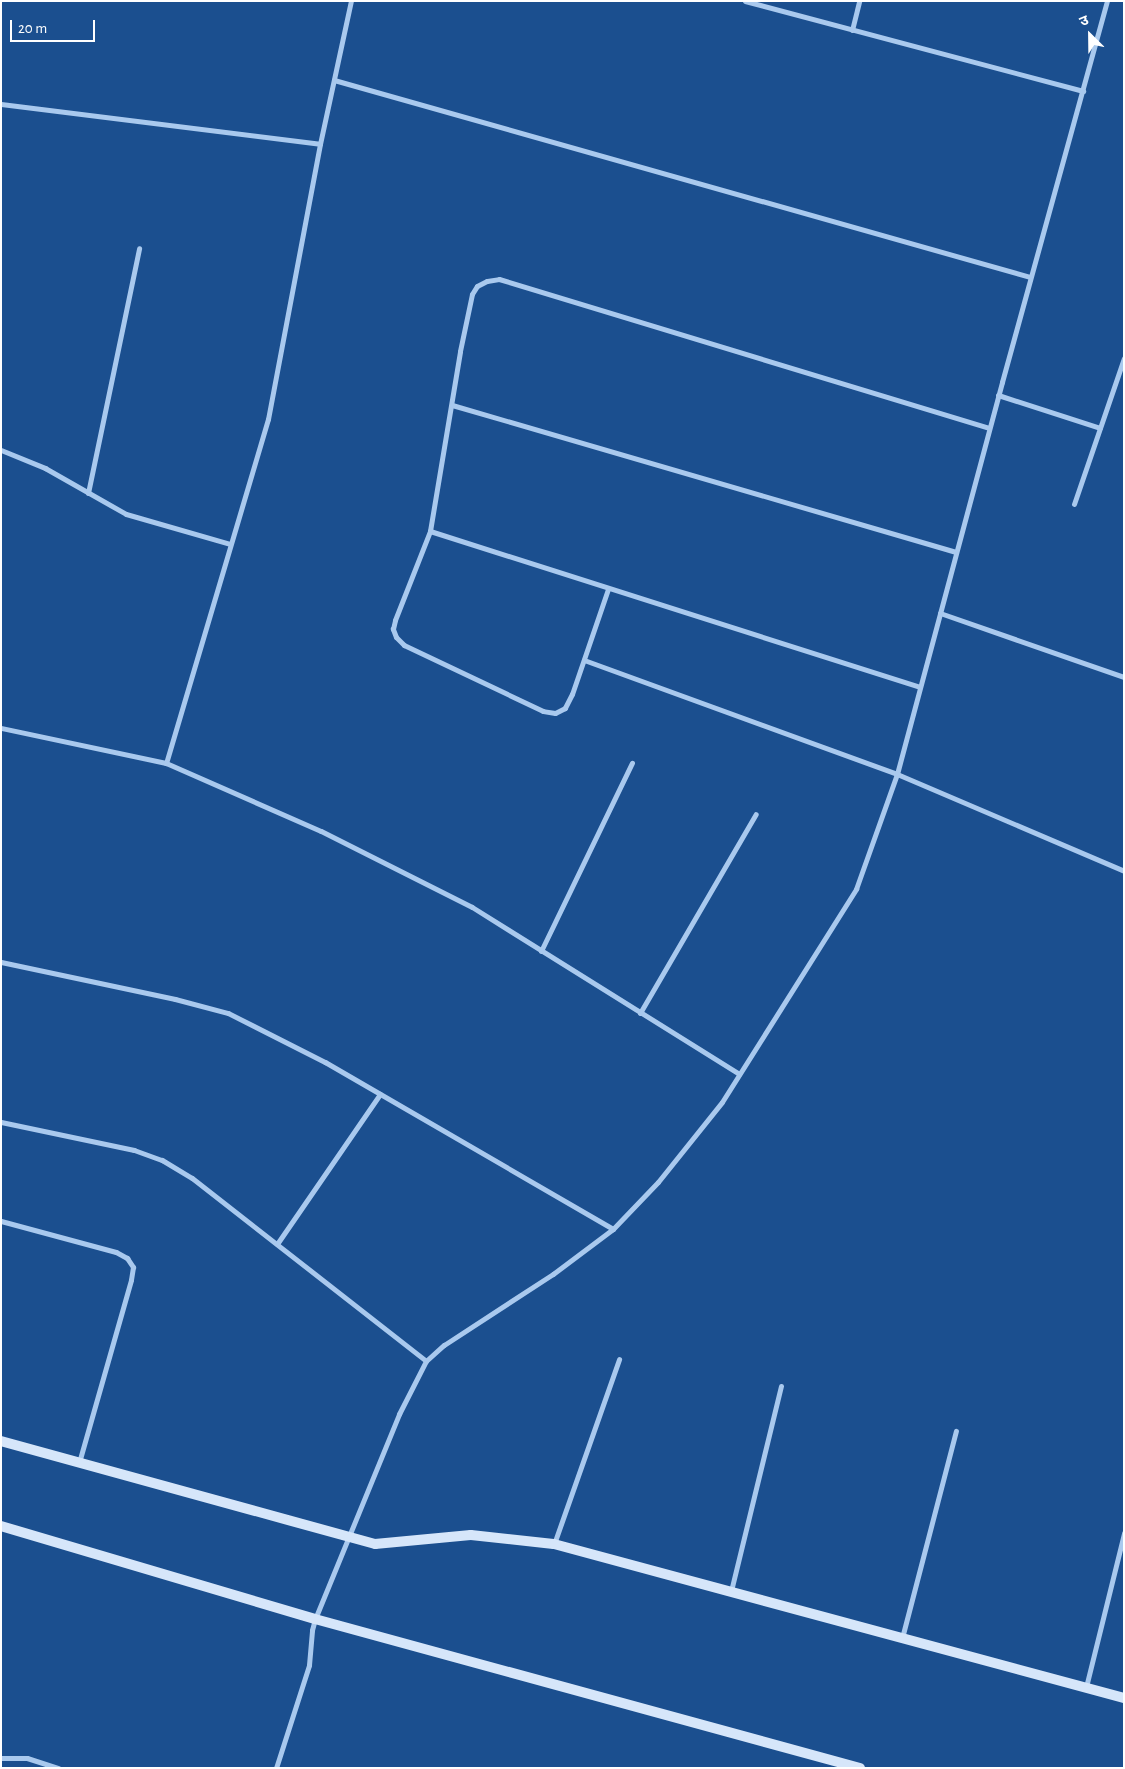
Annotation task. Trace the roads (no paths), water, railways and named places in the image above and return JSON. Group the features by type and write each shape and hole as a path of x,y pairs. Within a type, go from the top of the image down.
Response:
{"street":[{"path":"166,763 268,419 320,144 351,1"},
{"path":"745,1 1083,91"},
{"path":"852,30 859,1"},
{"path":"276,1768 309,1665 312,1630 315,1619 399,1414 426,1360 444,1345 552,1274 613,1229 658,1182 722,1102 856,889 897,774 989,428 1107,1"},
{"path":"334,80 1030,278"},
{"path":"1,104 320,144"},
{"path":"88,492 139,248"},
{"path":"608,589 572,694 565,708 555,713 543,711 404,645 396,638 393,629 395,620 430,531 460,351 472,294 477,286 487,281 499,279 989,428"},
{"path":"1074,504 1124,358"},
{"path":"998,395 1100,428"},
{"path":"452,405 956,552"},
{"path":"1,450 45,468 126,514 230,544"},
{"path":"430,531 920,687"},
{"path":"940,613 1124,677"},
{"path":"584,660 897,774 1124,871"},
{"path":"1,728 166,763 321,831 463,902 739,1074"},
{"path":"541,951 632,763"},
{"path":"640,1013 756,814"},
{"path":"1,962 175,999 228,1014 325,1062 613,1229"},
{"path":"277,1244 380,1094"},
{"path":"1,1122 134,1150 162,1160 192,1178 426,1360"},
{"path":"1,1221 116,1252 127,1258 133,1267 131,1280 79,1463"},
{"path":"554,1544 619,1359"},
{"path":"731,1592 781,1386"},
{"path":"902,1638 956,1431"},
{"path":"1,1441 375,1544 471,1535 554,1544 1124,1698"},
{"path":"1,1526 315,1619 860,1768"},
{"path":"1086,1688 1124,1533"},
{"path":"1,1758 27,1758 58,1768"}]}
